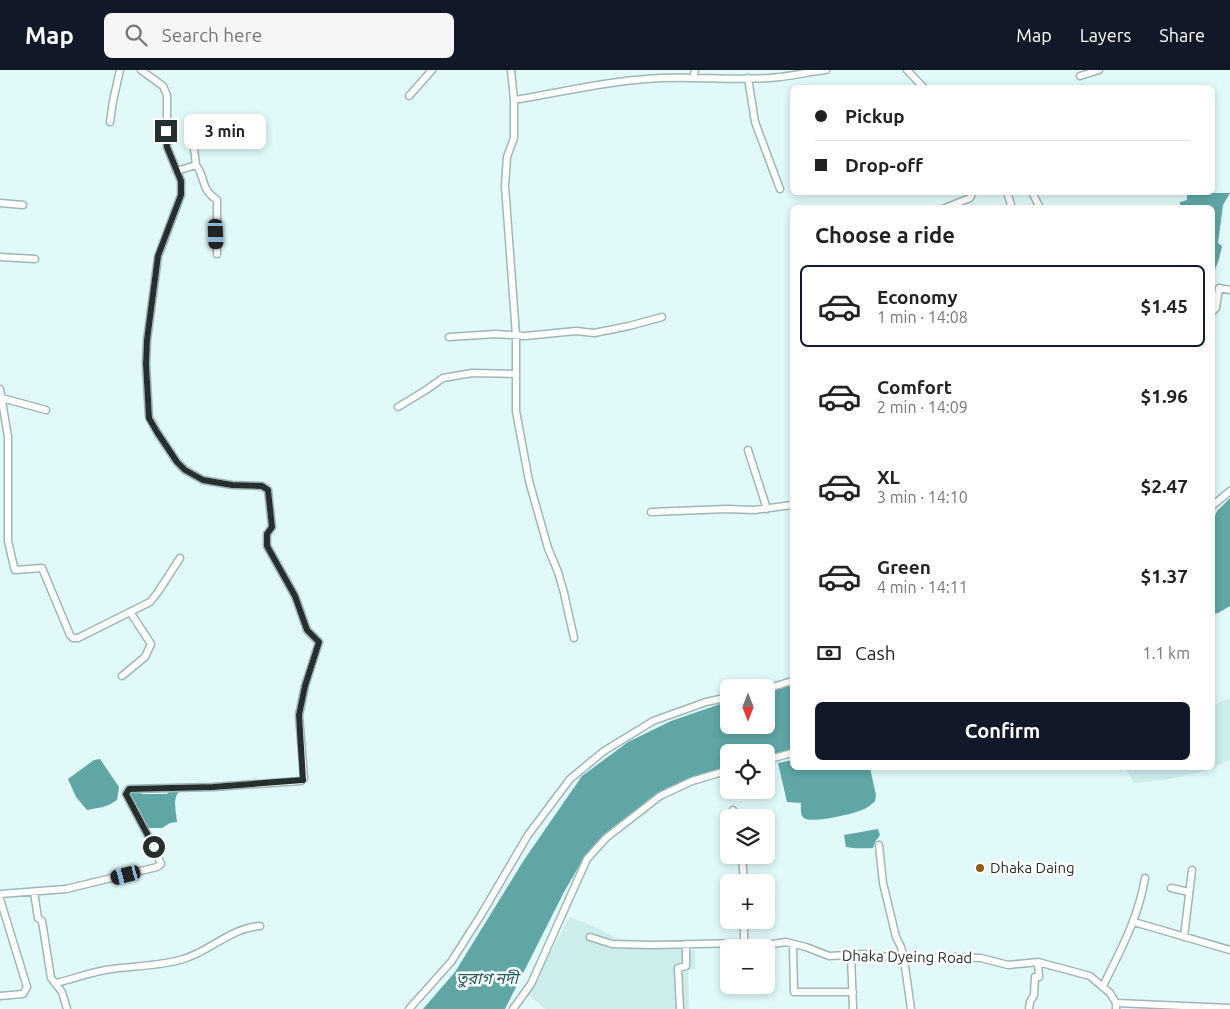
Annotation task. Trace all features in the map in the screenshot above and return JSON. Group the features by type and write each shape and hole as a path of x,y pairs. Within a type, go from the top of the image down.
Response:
{"street":[{"path":"110,122 120,70"},
{"path":"0,894 66,889 157,867 160,864 154,847 126,794 129,789 213,787 301,781 304,778 299,715 305,686 319,642 307,630 295,596 267,546 267,534 272,527 268,490 262,486 208,482 185,470 177,462 149,418 146,364 147,340 158,256 181,195 181,181 167,147 167,95 163,86 141,70"},
{"path":"409,96 432,70"},
{"path":"511,70 514,100 514,138 507,157 505,186 516,335 516,411 522,448 548,548 564,593 574,638"},
{"path":"693,78 695,70"},
{"path":"514,100 597,84 646,78 768,78 826,70"},
{"path":"907,70 921,85"},
{"path":"1080,76 1099,70"},
{"path":"748,78 755,122 780,189"},
{"path":"197,143 194,149 196,165 208,194 217,200 217,254"},
{"path":"176,170 196,165"},
{"path":"952,205 970,198 972,195"},
{"path":"0,203 23,205"},
{"path":"0,257 35,259"},
{"path":"1215,309 1218,288 1230,290"},
{"path":"449,337 576,331 594,332 629,326 662,317"},
{"path":"398,407 443,378 472,373 516,374"},
{"path":"0,389 8,437 8,541 15,570 42,568 70,635 73,638 150,602 180,558"},
{"path":"2,398 46,410"},
{"path":"748,450 767,509"},
{"path":"1215,503 1230,490"},
{"path":"651,512 767,509 790,505"},
{"path":"122,676 145,657 151,644 130,612"},
{"path":"775,687 790,683"},
{"path":"409,1009 451,962 528,835 570,779 604,751 653,721 720,699"},
{"path":"775,758 790,754"},
{"path":"513,1009 530,984 587,859 606,838 660,796 692,781 720,773"},
{"path":"879,844 883,884 896,937 904,959 911,1009"},
{"path":"1184,937 1192,870"},
{"path":"1103,986 1134,922 1142,899 1145,878"},
{"path":"1171,888 1189,892"},
{"path":"34,892 38,918 42,921 51,978 62,992 67,1009"},
{"path":"0,899 27,987 23,994 0,996"},
{"path":"1134,922 1230,950"},
{"path":"56,982 111,969 131,968 180,960 213,946 228,935 249,927 260,926"},
{"name":"Dhaka Dyeing Road","path":"590,937 612,944 720,943"},
{"name":"Dhaka Dyeing Road","path":"775,943 786,942 829,956 865,954 904,959 981,958 1008,965 1038,962 1090,976 1103,986 1116,1006"},
{"path":"680,1009 678,968 686,966 686,944"},
{"path":"793,944 794,992 853,992"},
{"path":"850,955 854,1009"},
{"path":"1030,1009 1030,1002 1034,995 1035,977 1039,977 1038,962"},
{"path":"1116,1006 1230,1008"}],"shaded area":[{"path":"1230,698 1230,760 1215,766 1215,704"},
{"path":"1126,770 1206,770 1169,779 1134,783"},
{"path":"570,917 635,947 695,950 695,969 688,969 689,1009 546,1009 527,994"}],"water":[{"path":"1230,193 1223,205 1218,243 1222,246 1215,270 1215,205 1180,205 1180,202 1187,200 1187,195"},
{"path":"1230,498 1230,606 1215,614 1215,516"},
{"name":"তুরাগ নদী","path":"790,684 790,751 775,755 775,744 720,744 720,769 701,774 667,788 613,827 597,842 582,861 564,892 505,1009 423,1009 455,972 524,860 582,776 628,742 671,721 720,704 720,734 775,734 775,688"},
{"path":"100,759 119,787 117,800 106,806 87,810 76,797 68,779 94,760"},
{"path":"790,760 790,770 870,770 876,795 875,801 862,810 842,816 808,820 801,813 801,803 787,802 778,763"},
{"path":"172,789 180,791 175,801 177,822 170,823 162,828 148,828 130,796 132,790 141,790 141,794 167,794"},
{"path":"878,829 880,835 873,848 846,847 844,835"}],"place":[{"name":"Dhaka Daing","path":"980,868"}],"route":[{"path":"154,847 132,808 126,794 129,789 149,787 213,787 303,780 299,715 305,686 319,642 307,630 295,596 267,546 267,534 272,527 268,490 262,486 214,483 203,480 185,470 177,462 149,418 146,364 147,340 158,256 181,195 181,181 167,147 166,131"}]}
